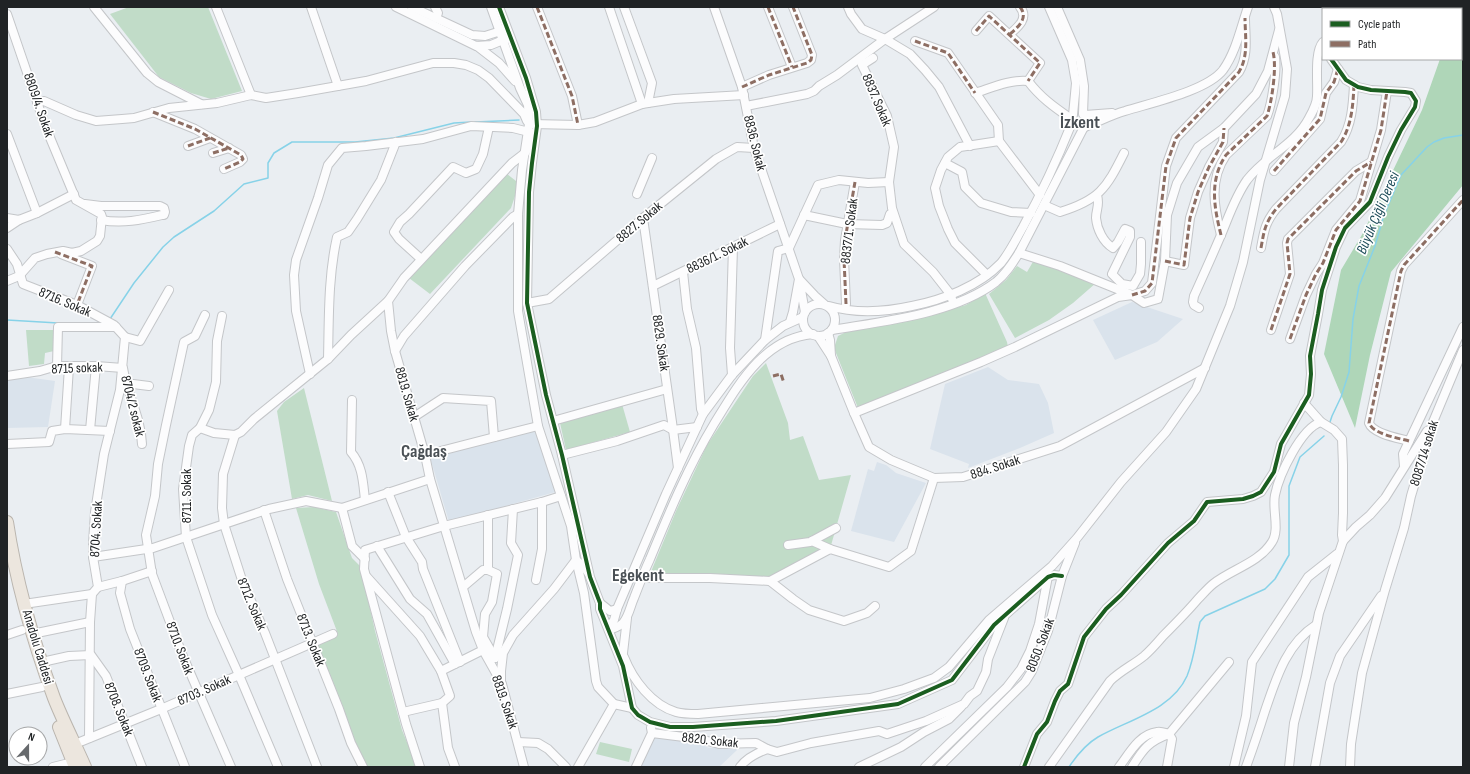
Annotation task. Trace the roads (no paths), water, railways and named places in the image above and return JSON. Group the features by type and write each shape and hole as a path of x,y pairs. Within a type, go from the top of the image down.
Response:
{"highway":[{"name":"Anadolu Caddesi","path":"7,522 24,604 27,632 42,662 54,699 85,767"},
{"name":"Anadolu Caddesi","path":"7,562 42,687 74,764"}],"street":[{"path":"94,7 147,73 158,82 202,104"},
{"path":"216,7 251,95"},
{"path":"311,7 338,86"},
{"path":"396,7 476,46 499,63 511,75 520,88 528,105 533,129 525,153 518,214 518,311 538,426 571,526 576,560 584,593 596,681 598,687 614,704 632,708"},
{"path":"412,7 472,35 486,36 505,34"},
{"path":"435,7 438,13 436,18"},
{"path":"491,7 505,34 533,100 536,112 533,129 529,192 527,303 545,391 562,455 590,577 600,603 600,609 611,627 623,652 627,666 641,687 660,705 677,713 698,714 870,698 904,690 934,678 950,667 989,620 1052,566 1077,538 1121,482 1166,432 1196,389 1230,306 1241,269 1260,180 1285,96 1287,69 1279,28 1278,14 1274,7"},
{"path":"499,7 520,88"},
{"path":"537,7 572,96 578,125"},
{"path":"610,7 645,104"},
{"path":"624,7 652,83 645,104"},
{"name":"8836. Sokak","path":"714,7 743,91 754,148 799,279 804,314"},
{"path":"768,7 792,67"},
{"path":"310,374 296,311 294,275 296,260 328,165 342,148 423,139 471,126 533,129 578,125 596,122 645,104 743,91 792,67 807,63 811,60 812,55 793,7"},
{"path":"848,7 851,14 862,29 885,38 910,54 939,87 970,146"},
{"path":"746,106 814,91 885,38 934,7"},
{"path":"1010,34 1022,22 1024,15 1020,7"},
{"path":"975,93 1010,82 1023,80 1028,81 1047,102 1071,119 1075,129 1084,128 1123,112 1180,95 1215,77 1222,71 1227,62 1248,7"},
{"path":"611,627 622,624 627,616 675,499 694,458 731,396 749,371 764,357 786,341 801,335 815,335 830,332 913,315 954,304 972,296 996,282 1008,270 1019,253 1087,120 1084,115 1084,86 1080,60 1057,9"},
{"path":"1057,9 1072,60 1076,83 1071,119 1040,195 1010,250 1001,263 987,275 951,295 931,302 895,310 851,311 826,305 813,305 804,314 783,326 765,340 732,375 703,414 617,609 611,627 623,666 632,708 638,715 650,722 670,727 693,727 776,721 898,704 952,680 994,625 1048,577 1054,575 1062,576"},
{"name":"8809/4. Sokak","path":"7,14 9,25 46,128 76,200 81,203"},
{"path":"976,31 989,16 1010,34 1040,63 1028,81"},
{"path":"854,413 987,360 1118,297 1145,292 1152,282 1166,166 1176,138 1240,72 1244,65 1246,55 1245,18"},
{"path":"1019,253 1060,266 1132,295 1144,303 1158,299 1165,261 1167,214 1177,183 1198,147 1224,128 1256,94 1268,70 1279,28"},
{"path":"476,46 491,45 505,34"},
{"path":"915,41 948,53 998,125 999,141 1040,195"},
{"path":"1198,308 1193,302 1194,296 1236,197 1247,180 1267,160 1295,138 1315,107 1319,53 1320,45 1322,43"},
{"path":"1221,235 1215,209 1214,195 1217,176 1226,155 1267,116 1270,109 1274,72 1275,60 1273,52"},
{"name":"8837. Sokak","path":"872,58 862,64 886,116 894,147 889,182 893,213 904,244 933,272 951,295 954,304"},
{"path":"1024,767 1037,734 1047,722 1060,692 1068,684 1084,637 1106,609 1121,595 1168,543 1194,521 1207,502 1254,496 1261,492 1274,472 1281,444 1309,395 1311,374 1310,356 1322,290 1336,247 1346,228 1370,202 1388,157 1416,101 1411,93 1364,89 1354,85 1346,80 1332,60"},
{"path":"37,103 44,101 76,116 96,121 134,118 170,108 217,103 251,95 266,98 366,81 433,63 454,63 466,65 478,70 488,78 524,114 533,129"},
{"path":"1274,171 1320,119 1326,93 1334,82 1338,69"},
{"path":"1261,248 1268,218 1341,142 1347,132 1354,85"},
{"path":"1290,339 1306,295 1336,230 1360,201 1381,130 1387,91"},
{"path":"153,112 194,129 241,155 244,159 224,168"},
{"path":"1071,119 1079,113 1084,115 1123,112"},
{"path":"421,259 400,240 394,232 400,222 454,167 466,173 476,169 483,154 489,127"},
{"path":"1165,261 1184,265 1190,218 1201,185 1223,142 1224,128"},
{"path":"7,134 37,213"},
{"path":"188,146 210,138"},
{"path":"987,275 955,243 939,206 935,188 948,157 960,147 999,141"},
{"path":"328,359 329,298 332,257 336,237 348,232 357,219 381,180 396,142"},
{"name":"8827. Sokak","path":"527,303 549,299 643,218 716,159 737,147 754,148"},
{"path":"213,153 229,148"},
{"path":"200,428 214,433 235,435 241,432 254,419 328,359 351,335 388,301 404,278 421,259 512,164 525,153"},
{"path":"1044,205 1060,212 1076,207 1097,195 1108,183 1124,153"},
{"path":"637,194 652,158"},
{"path":"1270,330 1290,274 1287,243 1288,239 1356,171 1371,162"},
{"path":"945,163 962,172 965,188 980,203 1011,212 1030,213"},
{"path":"765,340 778,251 789,248 818,185 839,180 868,183 889,182"},
{"name":"8837/1. Sokak","path":"846,304 844,259 847,224 855,182"},
{"path":"7,228 20,220 74,194"},
{"path":"1097,195 1099,203 1096,216 1103,240 1113,248 1125,229 1130,231 1130,237 1112,274 1122,284 1133,286 1140,274 1141,242"},
{"path":"1409,441 1377,432 1370,427 1369,423 1401,271 1404,265 1463,200"},
{"path":"7,281 19,276 35,258 55,252 64,251 72,253 81,251 97,241 100,236 101,214 81,203"},
{"path":"81,203 101,206 160,206 164,208 165,212 162,216 119,223 101,220"},
{"path":"804,215 847,224 884,225 887,223 890,214 893,213"},
{"path":"395,351 404,336 465,266 513,217 518,214"},
{"path":"7,218 20,220"},
{"name":"8829. Sokak","path":"643,218 678,468"},
{"name":"8836/1. Sokak","path":"653,286 780,224"},
{"path":"732,375 730,348 733,247"},
{"path":"7,249 17,264 19,276"},
{"path":"55,252 92,266 77,305"},
{"path":"684,272 687,309 696,348 701,409 703,414"},
{"name":"8716. Sokak","path":"19,276 23,284 77,305 115,326"},
{"path":"799,279 835,315 835,325 830,332"},
{"path":"790,322 799,279"},
{"path":"57,366 58,327 115,326 125,337 140,340 169,290"},
{"name":"8819. Sokak","path":"388,301 395,351 425,455 430,479 463,587 488,655 502,684 524,767"},
{"path":"804,314 805,327 815,335"},
{"name":"8710. Sokak","path":"205,315 196,336 184,342 158,464 155,496 146,535 152,571 182,654 231,767"},
{"name":"8711. Sokak","path":"222,316 217,341 216,382 209,410 200,428 192,435 189,446 183,489 186,537 212,615 278,767"},
{"path":"1404,466 1403,454 1463,327"},
{"name":"884. Sokak","path":"830,332 831,356"},
{"name":"884. Sokak","path":"815,335 831,356 869,447 891,460 934,478 963,477 1060,446 1205,368"},
{"name":"8704. Sokak","path":"98,587 93,557 95,512 104,454 117,404 123,368 125,337"},
{"name":"8087/14 sokak","path":"1385,590 1404,528 1410,496 1433,422 1463,350"},
{"name":"8715 sokak","path":"7,376 40,371 57,366 123,368"},
{"path":"90,430 96,366"},
{"path":"65,429 69,367"},
{"name":"8704/2 sokak","path":"123,368 125,383 138,419 142,444"},
{"path":"125,383 149,386"},
{"path":"553,420 667,389"},
{"path":"414,417 443,398 491,401 494,438"},
{"path":"352,400 351,452 360,465 365,500"},
{"path":"1304,403 1321,422 1334,430 1342,439 1343,541"},
{"path":"1049,767 1110,681 1118,673 1143,656 1213,584 1262,554 1272,542 1275,536 1276,527 1274,514 1275,494 1291,452 1316,424 1321,422"},
{"path":"1289,767 1294,723 1316,625 1324,593 1343,541 1385,498 1433,422"},
{"path":"562,455 643,433 664,425 673,430 697,427"},
{"path":"425,455 538,426"},
{"path":"7,444 49,442 52,431 65,429 110,431"},
{"name":"8712. Sokak","path":"235,435 223,474 222,508 224,524 242,580 275,659 317,767"},
{"path":"812,541 830,549 889,567 911,550 934,478"},
{"path":"93,557 147,548 186,537 264,510 306,501 342,508 430,479"},
{"path":"388,492 406,537 422,562 423,569 457,663"},
{"path":"420,767 406,724 364,569 366,550 444,526 561,496"},
{"path":"536,580 542,549 542,502"},
{"path":"342,508 352,546 365,560"},
{"path":"488,655 508,609 518,555 511,543 513,509"},
{"name":"8713. Sokak","path":"264,510 287,579 351,743 363,767"},
{"path":"488,515 488,570"},
{"path":"788,545 812,541 836,528"},
{"name":"8050. Sokak","path":"939,767 1025,682 1032,671 1048,631 1062,576 1077,538"},
{"path":"377,546 410,599 427,614 457,663"},
{"path":"642,578 710,578 770,581 830,549"},
{"path":"1234,767 1246,716 1252,662 1308,577 1338,554"},
{"path":"576,560 584,567 590,577"},
{"path":"502,684 501,671 503,653 513,635 554,589 576,560"},
{"path":"1052,566 1066,567"},
{"name":"8050. Sokak","path":"925,767 1007,687 1021,669 1030,651 1039,624 1048,577 1052,566"},
{"path":"463,587 483,570 488,570 497,574 492,602 485,614 483,637 488,655"},
{"path":"89,738 91,655 90,622 92,594 98,587 152,571"},
{"path":"366,576 420,636 441,671 450,696 442,703 403,712"},
{"name":"8709. Sokak","path":"122,581 120,593 130,629 185,767"},
{"path":"770,581 792,599 809,610 844,621 868,613 875,606"},
{"path":"1315,767 1330,683 1340,656 1385,590"},
{"path":"1350,767 1351,744 1362,673 1385,590"},
{"path":"24,604 92,594"},
{"path":"600,603 610,611 617,609"},
{"path":"623,652 627,616"},
{"path":"859,767 901,747 924,732 949,719 970,696 977,691 986,672 988,659 1005,616"},
{"path":"7,635 90,622"},
{"path":"1246,767 1278,672 1293,647 1305,632 1316,625"},
{"name":"8703. Sokak","path":"75,744 161,709 333,634"},
{"path":"441,671 457,663 488,655 503,653"},
{"path":"42,662 69,656 91,655"},
{"name":"8708. Sokak","path":"91,655 106,676 142,767"},
{"path":"1132,767 1145,747 1160,737 1169,734 1229,662"},
{"path":"7,694 42,687"},
{"path":"442,703 448,748 455,767"},
{"path":"578,767 614,704"},
{"path":"740,767 756,753 767,749 777,752 811,743 879,731 887,734 926,721 964,704"},
{"path":"636,767 652,733 650,722"},
{"path":"1119,767 1136,745 1147,734 1158,732 1169,734"},
{"name":"8820. Sokak","path":"652,733 700,739 719,744 756,743 767,749"},
{"path":"1167,767 1172,740 1169,734"},
{"path":"518,742 538,744 548,749 566,767"},
{"path":"53,767 74,764"}],"waterway":[{"path":"475,122 519,120"},
{"path":"110,319 134,283 163,247 174,237 214,211 244,184 268,178 268,163 274,153 292,142 355,142 394,138 454,123 471,122"},
{"name":"Büyük Çiğli Deresi","path":"1330,422 1341,397 1349,372 1353,319 1359,286 1375,246 1384,215 1401,175 1427,147 1434,142 1444,138 1463,135"},
{"path":"7,320 58,323"},
{"path":"62,323 102,323"},
{"name":"Büyük Çiğli Deresi","path":"1069,767 1082,750 1098,737 1160,706 1180,688 1189,670 1200,622 1205,616 1265,589 1275,579 1289,555 1289,486 1300,457 1324,436"}],"district":[{"name":"İzkent","path":"1080,122"},
{"name":"Çağdaş","path":"424,451"},
{"name":"Egekent","path":"638,575"}]}
